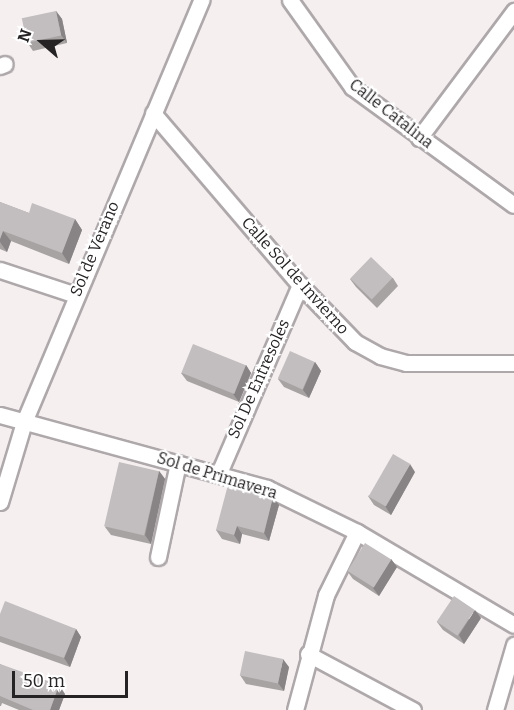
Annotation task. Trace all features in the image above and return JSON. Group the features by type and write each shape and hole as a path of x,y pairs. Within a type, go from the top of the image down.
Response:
{"street":[{"name":"Sol de Verano","path":"0,502 24,422 201,0"},
{"name":"Calle Catalina","path":"290,0 352,87 514,205"},
{"path":"419,138 514,11"},
{"path":"500,30 514,37"},
{"name":"Calle Sol de Invierno","path":"153,113 300,285 355,342 380,356 406,363 514,363"},
{"path":"0,270 76,295"},
{"name":"Sol De Entresoles","path":"219,473 300,285"},
{"name":"Sol de Primavera","path":"0,415 219,473 267,488 357,532 514,625"},
{"path":"158,557 178,463"},
{"path":"295,710 308,654 326,595 357,532"},
{"path":"495,710 514,645"},
{"path":"308,654 413,710"}],"building":[{"path":"56,11 61,35 27,43 22,18"},
{"path":"0,202 29,213 32,203 75,219 62,253 3,231 0,239"},
{"path":"371,257 393,278 372,299 350,279"},
{"path":"193,344 246,365 234,394 181,373"},
{"path":"290,351 315,362 302,389 278,378"},
{"path":"393,454 410,464 386,506 368,496"},
{"path":"119,462 159,471 144,536 104,526"},
{"path":"229,481 273,497 264,533 237,526 234,535 216,530"},
{"path":"365,543 391,559 374,587 348,571"},
{"path":"454,596 475,610 457,636 437,622"},
{"path":"5,601 76,629 64,658 0,636 0,614"},
{"path":"245,651 283,659 278,684 240,675"},
{"path":"0,664 59,685 50,710 33,710 0,696"}]}
